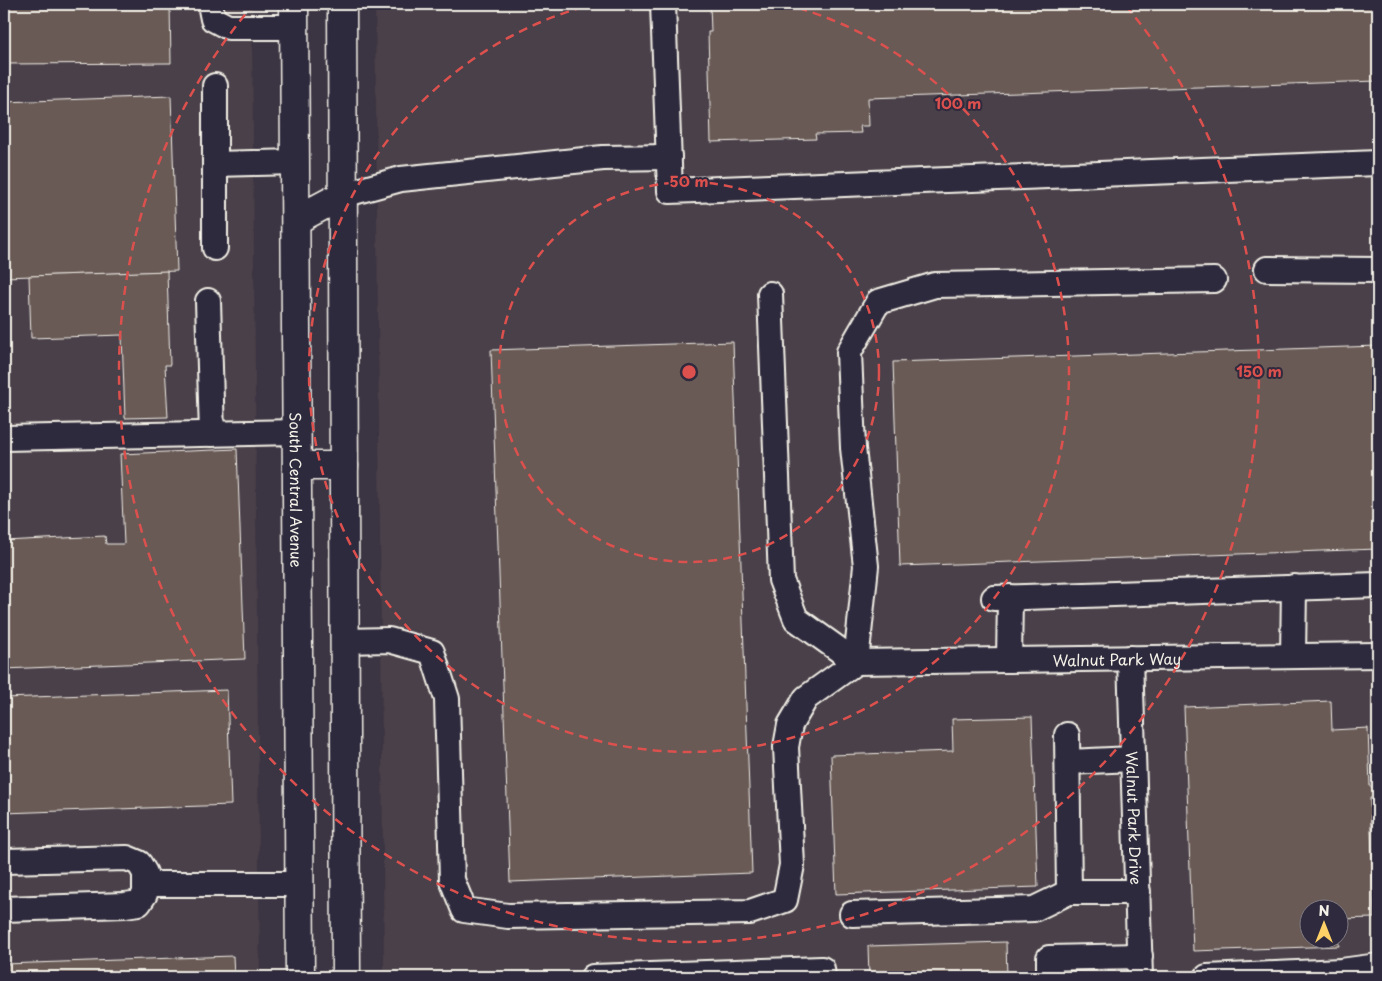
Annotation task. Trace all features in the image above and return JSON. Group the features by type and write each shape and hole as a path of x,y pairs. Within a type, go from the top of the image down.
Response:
{"main road":[{"path":"342,4 346,977"},
{"name":"South Central Avenue","path":"294,15 300,977"},
{"path":"296,220 343,195"},
{"path":"297,466 344,466"}],"street":[{"path":"210,4 213,19 228,27 294,15"},
{"path":"663,4 670,191 1378,163"},
{"path":"215,86 215,248"},
{"path":"343,195 401,179 603,158 669,157"},
{"path":"215,164 295,162"},
{"path":"1267,270 1378,270"},
{"path":"344,641 389,640 432,652 447,699 452,880 464,910 508,916 750,912 785,900 792,865 786,747 790,725 806,698 856,662 866,566 853,448 849,352 878,302 934,285 1214,280"},
{"path":"770,294 781,580 796,619 856,662"},
{"path":"208,302 212,434"},
{"path":"4,438 297,432"},
{"path":"1009,660 1002,597 1378,585"},
{"path":"1293,656 1294,588"},
{"name":"Walnut Park Way","path":"856,662 1378,655"},
{"name":"Walnut Park Drive","path":"1130,658 1140,966"},
{"path":"1067,735 1069,892"},
{"path":"1068,762 1133,759"},
{"path":"4,861 127,858 139,863 145,874 145,894 139,902 125,905 4,909"},
{"path":"145,884 300,884"},
{"path":"852,914 1034,909 1069,892 1138,892"},
{"path":"1049,977 1048,958 1140,966"},
{"path":"1208,977 1340,971 1378,966"},
{"path":"593,977 822,969 822,977"}],"shaded area":[{"path":"4,4 252,4 260,977 4,977"},
{"path":"375,4 1378,4 1378,977 384,977"}],"building":[{"path":"4,4 170,4 171,63 4,64"},
{"path":"710,4 1378,4 1378,81 868,98 869,126 860,126 861,133 815,134 816,139 711,142 708,32 711,32"},
{"path":"171,96 177,271 4,277 4,102"},
{"path":"167,271 170,365 165,365 168,417 125,418 122,335 31,338 29,276"},
{"path":"733,342 752,873 510,882 491,350"},
{"path":"1378,346 1378,549 900,566 893,362"},
{"path":"237,449 245,659 4,669 4,541 105,536 106,544 124,544 120,454"},
{"path":"227,690 231,805 4,813 4,698"},
{"path":"1331,701 1332,730 1368,728 1370,787 1375,787 1375,798 1370,798 1374,918 1350,919 1350,898 1300,898 1300,947 1193,951 1184,707"},
{"path":"1032,717 1038,887 836,894 831,755 953,751 952,719"},
{"path":"1006,942 1007,977 869,977 868,946"},
{"path":"233,956 234,977 4,977 4,964"}]}
